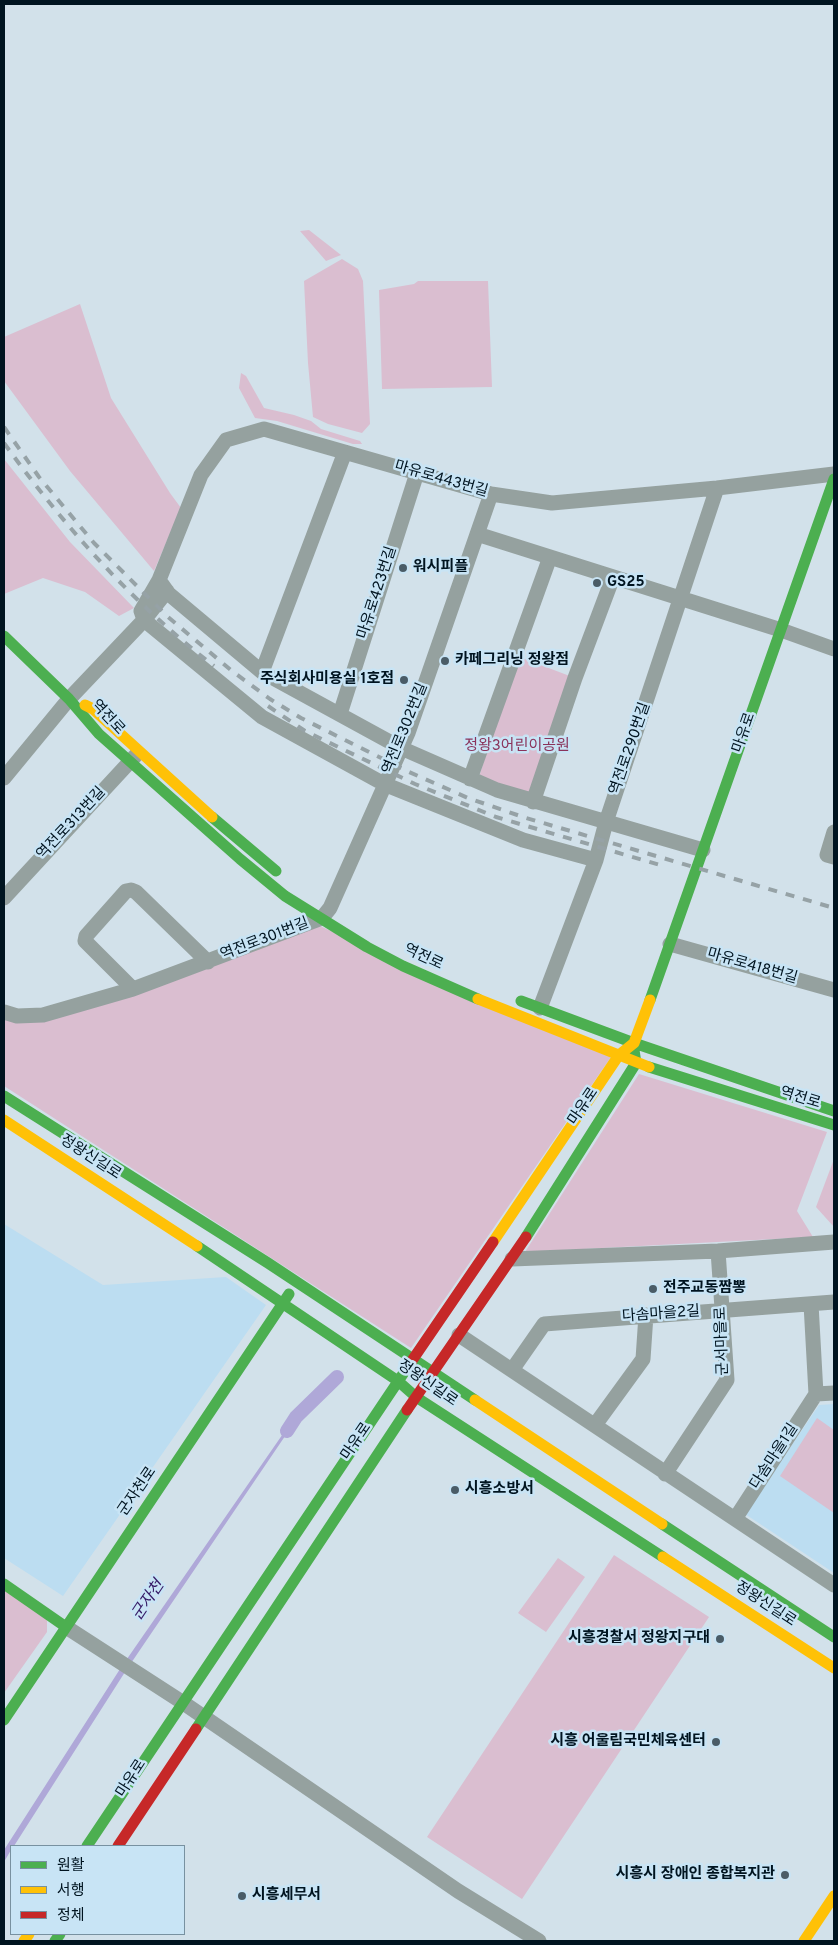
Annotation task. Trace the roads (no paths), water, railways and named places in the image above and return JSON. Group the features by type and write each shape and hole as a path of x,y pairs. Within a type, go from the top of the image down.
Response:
{"street":[{"name":"마유로443번길","path":"144,620 141,611 165,589 201,476 226,440 264,429 491,494 552,503 716,488 834,474"},
{"path":"262,672 345,452"},
{"name":"마유로423번길","path":"340,714 417,473"},
{"name":"마유로","path":"119,1845 433,1371 512,1259 636,1063 634,1043 834,479"},
{"name":"역전로290번길","path":"540,1008 596,860 606,822 682,598 716,488"},
{"name":"역전로302번길","path":"328,910 401,748 491,494"},
{"path":"477,534 682,598 834,649"},
{"path":"470,779 550,557"},
{"path":"533,802 575,678 613,577"},
{"path":"165,589 262,672 401,748 470,779 533,802 703,850"},
{"path":"4,778 69,699 144,620 262,717 384,784 523,840 596,860"},
{"name":"역전로","path":"4,636 69,699 93,709 135,757 247,865 285,896 328,910 367,947 404,966 488,1003 636,1063 834,1125"},
{"name":"역전로","path":"135,757 286,878"},
{"name":"역전로313번길","path":"4,898 135,757"},
{"path":"834,832 827,855 834,857"},
{"name":"역전로301번길","path":"133,989 85,941 86,936 126,891 136,892 208,962"},
{"name":"역전로301번길","path":"4,1012 16,1016 43,1015 133,989 208,962 328,910"},
{"name":"마유로418번길","path":"670,944 834,990"},
{"name":"역전로","path":"420,961 470,983"},
{"name":"역전로","path":"513,998 634,1043 834,1111"},
{"name":"마유로","path":"88,1845 413,1358 619,1055 634,1043"},
{"name":"정왕신길로","path":"4,1096 297,1282 834,1637"},
{"name":"정왕신길로","path":"4,1120 398,1381 416,1397 834,1668"},
{"path":"512,1259 718,1251 834,1242"},
{"name":"군서마을로","path":"665,1474 727,1380 718,1251"},
{"name":"군자천로","path":"4,1720 297,1282"},
{"name":"다솜마을2길","path":"512,1370 544,1324 834,1302"},
{"path":"811,1304 816,1394 834,1393"},
{"path":"595,1425 642,1360 646,1315"},
{"path":"459,1335 834,1585"},
{"name":"다솜마을1길","path":"735,1519 816,1394"},
{"path":"4,1584 66,1627 182,1702 458,1891 539,1941"},
{"path":"804,1941 834,1896"}],"waterway":[{"name":"군자천","path":"287,1431 296,1417 337,1377"}],"railway":[{"path":"4,427 39,477 94,543 168,617 232,671 270,699 301,718 409,772 468,798 526,818 834,908"},
{"path":"4,443 75,533 127,590 184,642 214,666"},
{"path":"268,706 305,731 415,784 496,817 660,865"}],"place":[{"name":"워시피플","path":"403,568"},
{"name":"GS25","path":"597,583"},
{"name":"카페그리닝 정왕점","path":"445,661"},
{"name":"주식회사미용실 1호점","path":"404,680"},
{"name":"전주교동짬뽕","path":"653,1289"},
{"name":"시흥소방서","path":"455,1490"},
{"name":"시흥경찰서 정왕지구대","path":"720,1639"},
{"name":"시흥 어울림국민체육센터","path":"716,1742"},
{"name":"시흥시 장애인 종합복지관","path":"785,1875"},
{"name":"시흥세무서","path":"242,1896"}],"park label":[{"name":"정왕3어린이공원","path":"517,747"}]}
